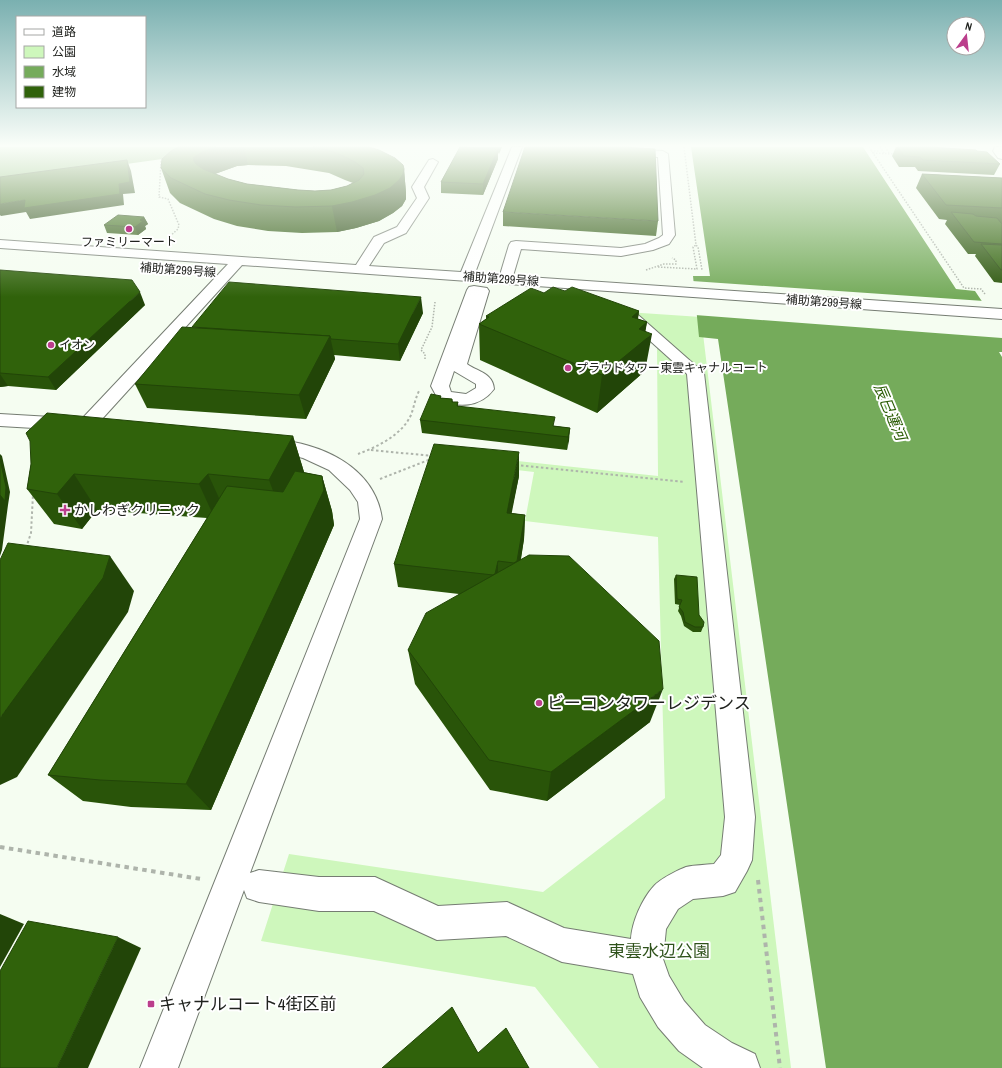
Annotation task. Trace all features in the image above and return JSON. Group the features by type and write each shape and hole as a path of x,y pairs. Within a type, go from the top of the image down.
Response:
{"street":[{"path":"360,269 379,240 402,230 422,197"},
{"path":"474,286 458,365 461,369 483,380 485,389 477,397 471,399 456,399 444,395 440,386 474,286 502,197"},
{"path":"505,280 516,245 573,249 575,241 591,238 634,241 648,247 664,242 669,236 666,197"},
{"name":"補助第299号線","path":"0,244 360,269 474,286 505,280 648,296 1002,326"},
{"path":"85,426 219,273 238,260"},
{"name":"補助第299号線","path":"219,273 1002,314"},
{"path":"595,314 632,317 695,373 740,817 736,860 722,880 688,882 666,897 649,925 646,959 653,984 671,1014 692,1038 719,1056 741,1068"},
{"path":"0,420 112,428"},
{"path":"159,1068 371,519 367,499 353,478 335,463 310,452 273,444 244,442"},
{"path":"259,886 319,894 375,894 437,923 507,919 562,945 646,959"}],"path":[{"path":"159,197 168,199 179,225 178,229 163,242"},
{"path":"690,197 696,245 698,248 702,270"},
{"path":"902,197 964,288 981,289"},
{"path":"655,267 697,269 693,247 696,245"},
{"path":"661,260 664,264 668,265 673,265 677,262 673,258 669,258"},
{"path":"426,364 425,354 421,350 422,344 430,332 434,320 434,302"},
{"path":"354,455 371,450 395,434 410,417 420,389"},
{"path":"371,450 436,457 377,480"},
{"path":"516,465 706,485"},
{"path":"25,553 31,533 33,493"},
{"path":"0,847 204,879"},
{"path":"761,912 780,1068"}],"green space":[{"name":"東雲水辺公園","path":"537,306 701,317 791,1068 599,1068 535,987 261,941 289,854 543,892 665,798 658,537 525,521 534,472 430,460 433,452 658,476 657,346 631,322"}],"water":[{"name":"辰巳運河","path":"698,197 896,197 956,289 975,291 1002,331 1002,352 999,352 1002,357 1002,1068 826,1068 718,339 699,337 693,276 710,276"}],"pier":[{"path":"692,281 984,301 1002,327 1002,338 695,315"}],"building":[{"path":"0,197 101,197 24,208 25,200 0,204"},
{"path":"216,197 369,197 332,206 296,207 261,205"},
{"path":"508,197 657,197 658,221 503,212"},
{"path":"940,197 1002,197 1002,208 946,205"},
{"path":"951,212 997,218 1002,224 1002,244 974,242"},
{"path":"118,215 144,217 140,220 143,221 135,227 104,225"},
{"path":"981,244 1002,245 1002,270 1001,270"},
{"name":"イオン","path":"0,270 132,280 140,292 48,377 0,373"},
{"path":"229,282 421,297 398,344 331,339 330,336 192,327"},
{"path":"553,287 565,291 572,287 639,311 632,317 647,322 639,329 652,334 602,375 479,324 489,317 486,316 531,288 544,293"},
{"path":"182,327 330,336 299,395 135,384"},
{"path":"431,394 441,396 440,398 452,399 452,402 458,402 457,406 555,417 553,426 570,428 568,437 420,420"},
{"path":"47,413 293,436 269,480 208,474 199,484 74,474 57,494 27,489 31,464 30,441 26,433"},
{"path":"434,444 519,452 507,513 525,515 517,561 514,563 498,561 495,574 493,575 394,564"},
{"path":"0,459 6,487 5,501 0,495"},
{"path":"295,471 322,476 324,490 186,784 100,780 48,775 227,486 283,492"},
{"path":"8,543 110,556 103,578 0,718 0,560"},
{"name":"ビーコンタワーレジデンス","path":"529,555 569,556 659,641 663,689 551,772 489,760 408,650 426,613"},
{"path":"676,575 697,577 699,615 704,622 703,627 695,627 685,622 683,612 679,607 682,600 677,599"},
{"path":"28,921 118,937 57,1068 0,1068 0,971"},
{"path":"452,1007 478,1053 506,1028 529,1068 382,1068"}],"place":[{"name":"ファミリーマート","path":"129,229"},
{"name":"イオン","path":"51,345"},
{"name":"プラウドタワー東雲キャナルコート","path":"568,368"},
{"name":"かしわぎクリニック","path":"65,510"},
{"name":"ビーコンタワーレジデンス","path":"539,703"},
{"name":"キャナルコート4街区前","path":"151,1004"}]}
